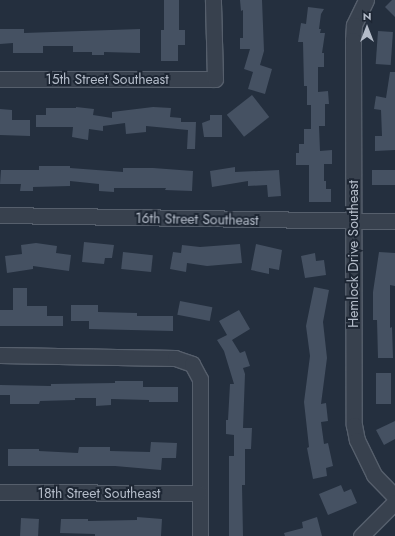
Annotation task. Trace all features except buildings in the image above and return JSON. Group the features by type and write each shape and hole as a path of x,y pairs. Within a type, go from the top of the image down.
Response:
{"street":[{"name":"15th Street Southeast","path":"0,79 215,79 213,0"},
{"name":"Hemlock Drive Southeast","path":"366,0 354,26 353,40 354,425 357,440 374,475 395,497"},
{"name":"16th Street Southeast","path":"0,215 353,222 395,221"},
{"path":"0,355 175,358 192,364 200,379 200,536"},
{"name":"18th Street Southeast","path":"0,492 199,493"},
{"path":"361,536 395,502"}]}
